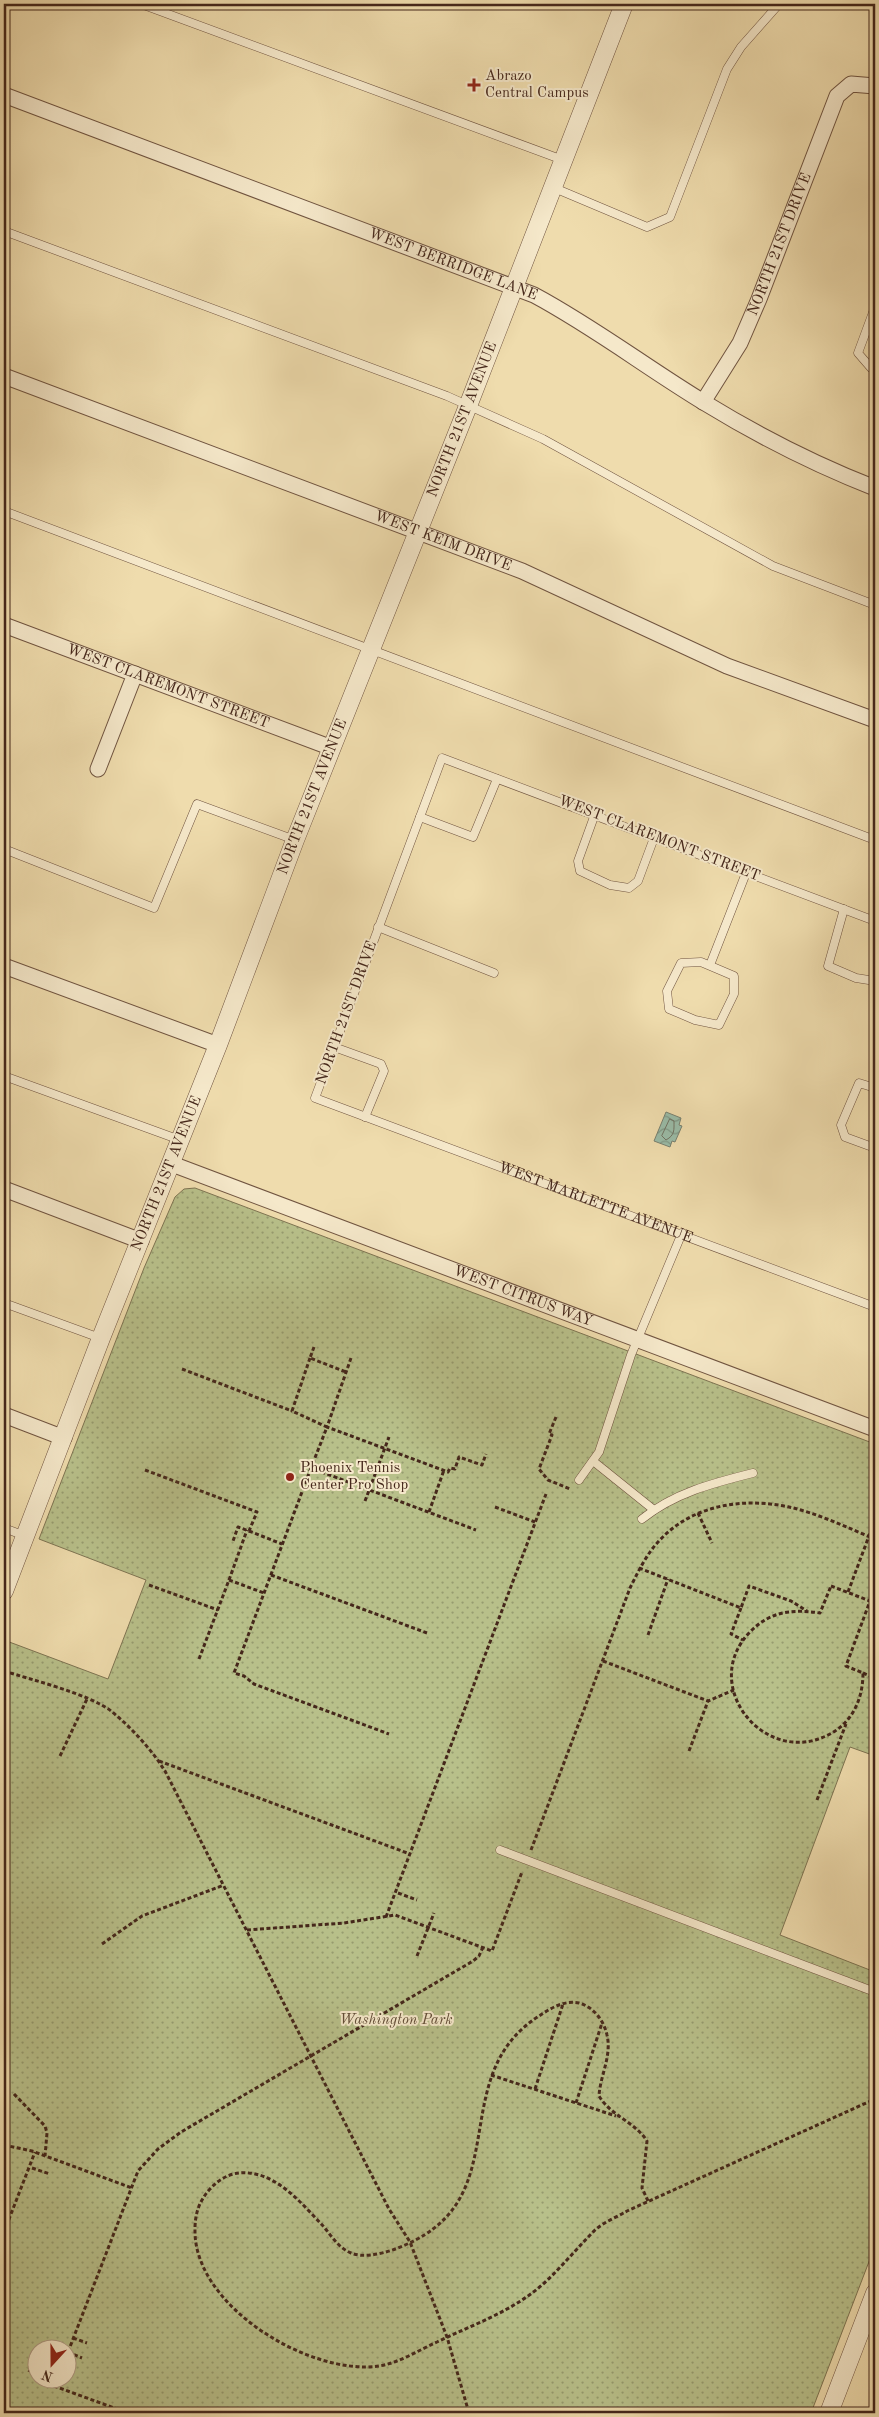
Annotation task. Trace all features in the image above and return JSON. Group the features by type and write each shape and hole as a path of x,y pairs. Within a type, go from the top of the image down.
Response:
{"street":[{"name":"NORTH 21ST AVENUE","path":"4,1591 101,1338 172,1164 295,840 468,406 624,4"},
{"name":"NORTH 21ST DRIVE","path":"703,402 740,343 759,299 829,112 837,96 851,84 875,86"},
{"name":"WEST BERRIDGE LANE","path":"4,95 534,294 565,311 703,402 790,450 875,488"},
{"name":"WEST KEIM DRIVE","path":"4,376 522,571 727,666 875,720"},
{"name":"WEST CLAREMONT STREET","path":"4,624 332,748"},
{"path":"98,769 135,674"},
{"path":"4,966 218,1044"},
{"name":"WEST CITRUS WAY","path":"172,1164 875,1429"},
{"path":"4,1189 141,1241"},
{"path":"4,1415 64,1438"},
{"path":"829,2413 875,2293"}],"lane":[{"path":"141,4 563,160"},
{"path":"552,187 647,226 670,217 727,68 741,47 779,4"},
{"path":"4,231 447,396 542,439 773,566 875,605"},
{"path":"875,307 858,353 875,370"},
{"path":"4,511 875,840"},
{"name":"WEST CLAREMONT STREET","path":"442,758 875,921"},
{"name":"NORTH 21ST DRIVE","path":"315,1098 442,758"},
{"path":"420,817 473,837 497,779"},
{"path":"4,849 154,908 197,804 295,840"},
{"path":"594,814 578,861 580,872 610,885 630,888 638,881 654,838"},
{"path":"710,965 746,873"},
{"path":"844,909 828,966 856,978 875,981"},
{"name":"NORTH 21ST DRIVE","path":"378,927 494,973"},
{"path":"701,962 710,965 734,976 734,994 718,1025 695,1020 669,1009 667,991 680,963 701,962"},
{"path":"334,1047 381,1064 384,1071 365,1116"},
{"path":"4,1076 181,1140"},
{"path":"875,1088 859,1084 841,1125 845,1137 875,1148"},
{"name":"WEST MARLETTE AVENUE","path":"315,1098 682,1233 875,1307"},
{"path":"579,1480 599,1452 638,1339 682,1233"},
{"path":"4,1303 101,1338"},
{"path":"593,1460 654,1510"},
{"path":"642,1519 654,1510 706,1485 753,1473"},
{"path":"4,1528 24,1536"},
{"path":"500,1850 875,1992"}],"path":[{"path":"292,1411 314,1347"},
{"path":"310,1358 346,1372"},
{"path":"352,1358 234,1673 244,1676 254,1684 389,1734"},
{"path":"182,1369 292,1411 327,1427 448,1472 450,1468 455,1469 460,1457 482,1465 486,1454"},
{"path":"556,1417 549,1434 552,1435 539,1470 548,1480 575,1491"},
{"path":"365,1501 389,1437"},
{"path":"312,1468 476,1530"},
{"path":"144,1470 256,1512 199,1659"},
{"path":"429,1512 444,1470"},
{"path":"386,1917 546,1494"},
{"path":"247,1930 344,1923 395,1915 492,1951 639,1568 656,1543 668,1532 698,1513 714,1507 748,1501 790,1507 875,1538"},
{"path":"495,1506 535,1522"},
{"path":"698,1513 712,1543"},
{"path":"848,1592 875,1520"},
{"path":"233,1541 238,1527 282,1544"},
{"path":"639,1568 741,1608"},
{"path":"271,1576 427,1633"},
{"path":"648,1635 668,1579"},
{"path":"229,1580 264,1592"},
{"path":"149,1585 218,1610"},
{"path":"743,1640 731,1634 749,1586 791,1601 807,1611"},
{"path":"847,1721 836,1731 815,1740 783,1741 763,1732 741,1710 734,1690 731,1667 734,1655 743,1640 756,1625 770,1616 793,1611 820,1613 831,1586 870,1600 846,1666 875,1678"},
{"path":"603,1661 708,1701 734,1690"},
{"path":"4,1671 87,1699 111,1711 153,1751 247,1930 389,2210 410,2242 447,2337 469,2413"},
{"path":"817,1800 847,1721 860,1697 863,1673"},
{"path":"60,1756 87,1699"},
{"path":"689,1751 708,1701"},
{"path":"159,1761 410,1854"},
{"path":"102,1944 142,1916 224,1886"},
{"path":"398,1893 417,1900"},
{"path":"417,1956 434,1913"},
{"path":"87,2343 73,2338 138,2171 158,2149 181,2132 474,1962 483,1947"},
{"path":"648,2201 642,2188 648,2151 647,2141 642,2133 608,2109 598,2096 609,2048 600,2018 581,2003 563,2004 552,2007 532,2020 514,2036 491,2075 480,2119 474,2164 467,2184 447,2216 432,2230 410,2242 372,2256 349,2252 340,2246 279,2185 265,2176 240,2172 223,2177 202,2200 195,2217 195,2242 202,2265 214,2287 232,2306 282,2343 310,2356 355,2368 378,2366 393,2362 513,2307 542,2285 597,2228 648,2201 875,2099"},
{"path":"535,2089 563,2004"},
{"path":"576,2103 602,2023"},
{"path":"491,2075 620,2117"},
{"path":"14,2094 45,2126 47,2148 45,2156"},
{"path":"4,2144 35,2152 132,2188"},
{"path":"4,2232 35,2152"},
{"path":"32,2168 50,2174"},
{"path":"78,2356 82,2358"},
{"path":"65,2390 128,2413"}],"green space":[{"name":"Washington Park","path":"195,1188 875,1444 875,1756 850,1747 780,1935 875,1972 875,2246 811,2413 4,2413 4,1640 108,1679 146,1580 39,1539 144,1268 175,1197 184,1189"}],"water":[{"path":"666,1112 681,1118 679,1125 682,1126 675,1142 672,1141 670,1147 654,1141"}],"place":[{"name":"Abrazo Central Campus","path":"474,85"},
{"name":"Phoenix Tennis Center Pro Shop","path":"290,1477"}]}
